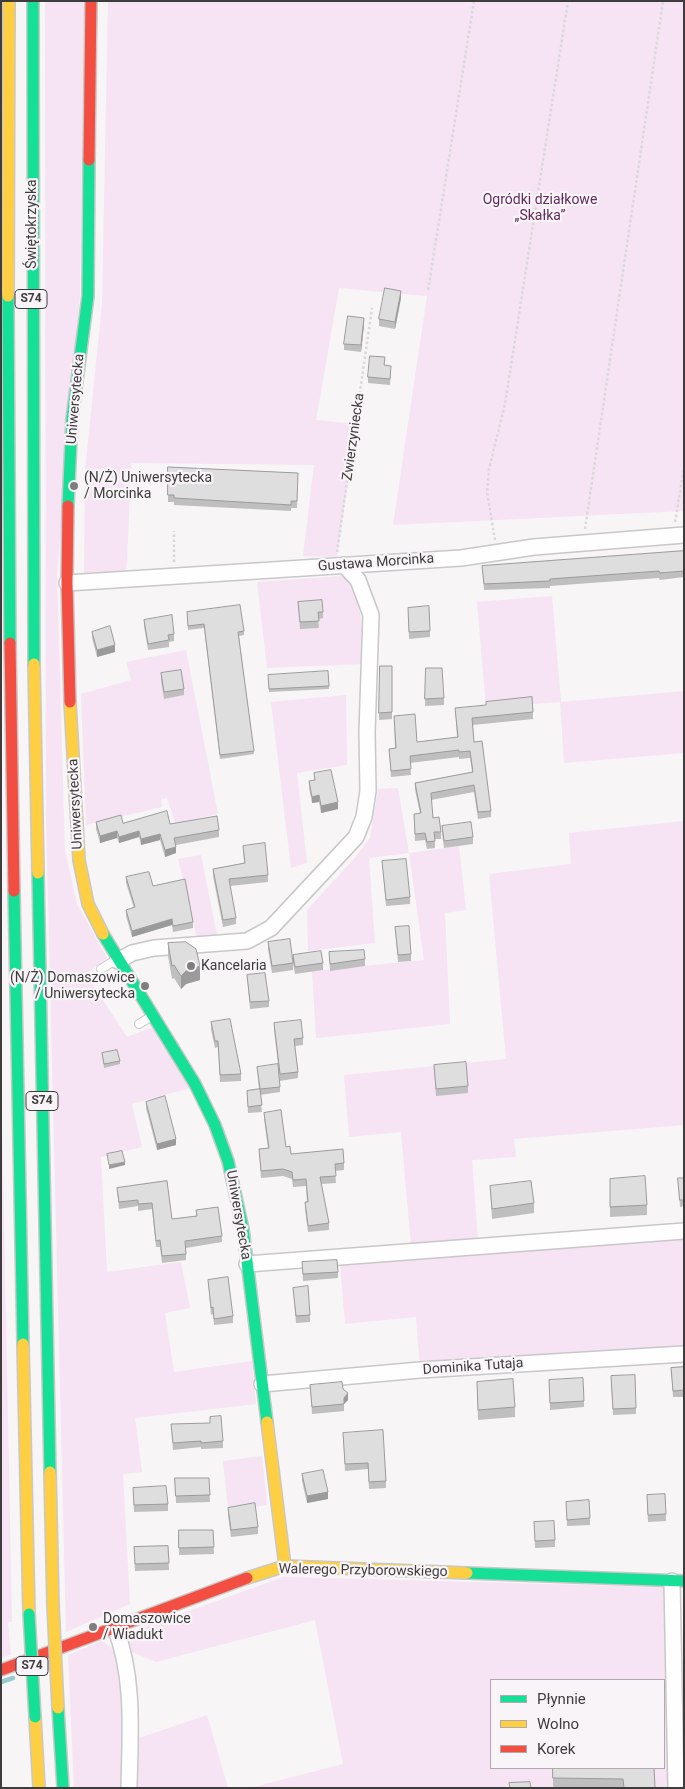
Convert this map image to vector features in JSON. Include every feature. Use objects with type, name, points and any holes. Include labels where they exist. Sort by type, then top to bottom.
[{"type":"main road","name":"Świętokrzyska","points":[[9,1],[7,334],[9,598],[29,1614],[39,1788]]},
{"type":"main road","name":"Świętokrzyska","points":[[33,1],[33,597],[53,1605],[63,1788]]},
{"type":"main road","name":"Uniwersytecka","points":[[91,1],[88,296],[72,419],[68,503],[69,685],[79,860],[88,904],[117,960],[192,1077],[215,1125],[236,1193],[247,1264],[284,1566]]},
{"type":"main road","name":"Walerego Przyborowskiego","points":[[1,1670],[251,1576],[284,1566],[678,1581]]},
{"type":"street","name":"Gustawa Morcinka","points":[[67,583],[461,558],[583,543],[678,535]]},
{"type":"street","points":[[117,960],[132,953],[154,948],[247,940],[271,928],[356,838],[364,817],[368,791],[366,732],[371,615],[358,580],[340,566]]},
{"type":"street","points":[[247,1264],[684,1231]]},
{"type":"street","name":"Dominika Tutaja","points":[[262,1384],[420,1370],[684,1354]]},
{"type":"street","points":[[676,1788],[678,1581]]},
{"type":"street","points":[[115,1627],[122,1646],[129,1683],[131,1706],[129,1788]]},
{"type":"lane","points":[[101,969],[117,960]]},
{"type":"lane","points":[[139,1024],[153,1015]]},
{"type":"path","points":[[428,290],[474,1]]},
{"type":"path","points":[[497,553],[487,492],[489,469],[505,404],[568,1]]},
{"type":"path","points":[[583,543],[663,1]]},
{"type":"path","name":"Zwierzyniecka","points":[[340,566],[372,308]]},
{"type":"path","points":[[678,535],[684,468]]},
{"type":"path","points":[[174,531],[174,561]]},
{"type":"green space","points":[[45,1],[84,1],[80,294],[57,575],[65,851],[77,904],[107,958],[86,974],[127,1037],[153,1027],[190,1088],[132,1104],[142,1147],[101,1157],[107,1272],[181,1262],[190,1308],[165,1313],[174,1372],[252,1361],[256,1404],[135,1418],[142,1472],[123,1474],[130,1604],[66,1632],[46,819]]},
{"type":"green space","name":"Ogródki działkowe „Skałka”","points":[[108,1],[684,1],[684,511],[393,525],[427,296],[339,288],[316,420],[356,424],[337,557],[303,556],[314,465],[131,463],[127,563],[125,572],[84,575],[85,471],[102,304]]},
{"type":"green space","points":[[344,576],[356,597],[361,618],[361,664],[267,668],[257,582]]},
{"type":"green space","points":[[552,596],[561,702],[684,691],[684,753],[564,763],[560,702],[486,708],[477,602]]},
{"type":"green space","points":[[186,650],[218,814],[175,823],[167,798],[161,799],[162,807],[86,825],[81,694],[131,680],[126,662]]},
{"type":"green space","points":[[346,695],[347,765],[297,773],[307,863],[291,868],[271,702]]},
{"type":"green space","points":[[398,788],[409,853],[369,858],[375,943],[308,951],[307,910],[353,860],[370,838],[378,789]]},
{"type":"green space","points":[[684,821],[684,1125],[514,1139],[516,1157],[472,1160],[478,1241],[411,1245],[401,1132],[349,1137],[344,1075],[506,1059],[489,874],[571,864],[569,833]]},
{"type":"green space","points":[[459,846],[466,910],[445,913],[450,1024],[316,1038],[312,971],[424,960],[409,853]]},
{"type":"green space","points":[[201,855],[217,935],[197,937],[178,859]]},
{"type":"green space","points":[[1,1073],[12,1622],[8,1622],[11,1654],[1,1658]]},
{"type":"green space","points":[[684,1238],[684,1354],[420,1370],[416,1317],[345,1324],[340,1263]]},
{"type":"green space","points":[[262,1456],[267,1505],[228,1510],[223,1461]]},
{"type":"green space","points":[[283,1577],[664,1587],[668,1788],[250,1788],[343,1764],[315,1620],[156,1662],[132,1652],[130,1643],[134,1631]]},
{"type":"green space","points":[[102,1641],[111,1648],[117,1660],[120,1676],[123,1715],[121,1788],[74,1788],[68,1655]]},
{"type":"green space","points":[[207,1715],[228,1788],[138,1788],[139,1738]]},
{"type":"building","points":[[385,288],[401,291],[395,322],[379,319]]},
{"type":"building","points":[[348,316],[364,318],[361,345],[344,344]]},
{"type":"building","points":[[370,356],[385,357],[384,365],[391,366],[390,379],[368,377]]},
{"type":"building","points":[[168,467],[298,473],[297,501],[291,501],[291,505],[174,498],[174,495],[168,495]]},
{"type":"building","points":[[684,551],[684,571],[660,573],[659,571],[550,579],[550,581],[484,584],[482,566]]},
{"type":"building","points":[[322,600],[323,612],[318,612],[319,621],[300,622],[298,602]]},
{"type":"building","points":[[240,605],[244,631],[238,632],[254,751],[220,755],[204,624],[188,626],[187,612]]},
{"type":"building","points":[[429,606],[430,631],[409,632],[408,608]]},
{"type":"building","points":[[172,615],[174,634],[168,635],[169,640],[148,644],[144,620]]},
{"type":"building","points":[[110,626],[115,645],[97,650],[92,632]]},
{"type":"building","points":[[380,666],[392,666],[392,712],[379,713]]},
{"type":"building","points":[[426,668],[442,668],[444,698],[425,699]]},
{"type":"building","points":[[181,670],[184,689],[164,692],[161,673]]},
{"type":"building","points":[[328,671],[329,686],[269,689],[268,675]]},
{"type":"building","points":[[532,697],[533,712],[472,718],[474,742],[482,741],[491,811],[478,812],[474,785],[431,793],[433,818],[439,817],[441,832],[434,832],[435,841],[427,842],[425,833],[415,834],[414,814],[421,813],[415,783],[473,772],[470,751],[459,752],[459,750],[410,756],[411,769],[391,771],[389,749],[396,748],[394,716],[415,714],[417,742],[458,737],[455,708],[486,705],[486,702]]},
{"type":"building","points":[[331,770],[338,802],[321,806],[319,795],[312,797],[309,781],[315,780],[314,773]]},
{"type":"building","points":[[167,811],[170,824],[217,816],[219,830],[174,838],[176,847],[165,850],[160,834],[141,839],[139,831],[119,837],[117,831],[100,836],[96,822],[121,815],[123,823]]},
{"type":"building","points":[[471,822],[473,837],[444,841],[442,826]]},
{"type":"building","points":[[265,843],[268,875],[229,879],[236,918],[223,920],[213,869],[245,863],[243,846]]},
{"type":"building","points":[[406,859],[410,897],[386,900],[382,861]]},
{"type":"building","points":[[149,872],[153,886],[185,879],[193,922],[173,926],[172,919],[132,931],[126,910],[135,907],[126,877]]},
{"type":"building","points":[[409,926],[411,954],[398,955],[395,927]]},
{"type":"building","points":[[290,939],[293,963],[272,966],[268,942]]},
{"type":"building","points":[[186,942],[196,949],[200,966],[186,971],[181,976],[174,965],[172,966],[168,943]]},
{"type":"building","points":[[364,950],[365,959],[330,964],[329,952]]},
{"type":"building","points":[[321,951],[323,963],[295,967],[293,955]]},
{"type":"building","points":[[265,973],[269,1001],[250,1002],[247,975]]},
{"type":"building","points":[[230,1019],[241,1074],[220,1075],[218,1041],[215,1041],[211,1022]]},
{"type":"building","points":[[301,1020],[303,1038],[294,1039],[298,1072],[280,1074],[274,1023]]},
{"type":"building","points":[[117,1050],[120,1061],[104,1064],[102,1053]]},
{"type":"building","points":[[466,1062],[468,1086],[436,1089],[434,1065]]},
{"type":"building","points":[[278,1064],[280,1087],[260,1089],[257,1067]]},
{"type":"building","points":[[260,1089],[262,1105],[248,1107],[247,1091]]},
{"type":"building","points":[[165,1096],[176,1139],[157,1144],[146,1102]]},
{"type":"building","points":[[281,1110],[286,1147],[290,1146],[291,1154],[343,1149],[344,1163],[335,1164],[336,1176],[320,1177],[329,1223],[308,1226],[305,1202],[308,1202],[306,1179],[293,1180],[292,1172],[283,1169],[261,1171],[259,1149],[269,1148],[264,1113]]},
{"type":"building","points":[[122,1151],[125,1162],[109,1165],[107,1154]]},
{"type":"building","points":[[645,1176],[647,1205],[610,1207],[610,1179]]},
{"type":"building","points":[[678,1178],[684,1178],[684,1200],[680,1200]]},
{"type":"building","points":[[167,1181],[172,1219],[197,1216],[196,1210],[218,1207],[222,1236],[185,1241],[186,1254],[162,1256],[160,1240],[156,1241],[152,1203],[138,1204],[138,1200],[119,1202],[117,1188]]},
{"type":"building","points":[[531,1181],[534,1203],[492,1209],[490,1186]]},
{"type":"building","points":[[337,1260],[338,1272],[303,1274],[302,1262]]},
{"type":"building","points":[[228,1277],[233,1316],[214,1319],[208,1280]]},
{"type":"building","points":[[308,1286],[310,1315],[296,1316],[293,1288]]},
{"type":"building","points":[[684,1367],[684,1390],[673,1391],[671,1368]]},
{"type":"building","points":[[635,1375],[636,1408],[613,1409],[611,1376]]},
{"type":"building","points":[[583,1378],[584,1401],[550,1403],[549,1380]]},
{"type":"building","points":[[513,1379],[515,1407],[478,1410],[477,1382]]},
{"type":"building","points":[[342,1382],[343,1389],[348,1393],[344,1398],[344,1404],[312,1407],[310,1385]]},
{"type":"building","points":[[221,1416],[223,1441],[173,1443],[171,1424],[210,1423],[210,1417]]},
{"type":"building","points":[[383,1430],[386,1481],[369,1482],[368,1463],[345,1464],[343,1433]]},
{"type":"building","points":[[323,1470],[328,1492],[307,1496],[302,1474]]},
{"type":"building","points":[[175,1478],[209,1478],[210,1495],[176,1496]]},
{"type":"building","points":[[166,1486],[168,1504],[134,1505],[133,1488]]},
{"type":"building","points":[[665,1494],[666,1514],[648,1515],[647,1495]]},
{"type":"building","points":[[589,1500],[590,1518],[567,1520],[566,1502]]},
{"type":"building","points":[[255,1503],[258,1527],[231,1530],[228,1508]]},
{"type":"building","points":[[554,1521],[555,1540],[535,1541],[534,1522]]},
{"type":"building","points":[[179,1530],[213,1530],[214,1547],[179,1548]]},
{"type":"building","points":[[168,1546],[169,1563],[135,1564],[134,1547]]},
{"type":"building","points":[[553,1769],[654,1769],[655,1788],[624,1788],[623,1779],[553,1778]]},
{"type":"building","points":[[530,1782],[531,1788],[510,1788],[509,1783]]},
{"type":"waterway","points":[[1,1682],[13,1678]]},
{"type":"traffic: fast","points":[[33,1],[34,664]]},
{"type":"traffic: fast","points":[[68,506],[72,419],[88,296],[89,160]]},
{"type":"traffic: fast","points":[[8,296],[10,643]]},
{"type":"traffic: fast","points":[[38,873],[50,1472]]},
{"type":"traffic: fast","points":[[14,891],[23,1344]]},
{"type":"traffic: fast","points":[[103,934],[195,1084],[215,1125],[228,1161],[243,1229],[267,1422]]},
{"type":"traffic: fast","points":[[467,1573],[684,1581]]},
{"type":"traffic: fast","points":[[29,1614],[35,1717]]},
{"type":"traffic: fast","points":[[58,1708],[63,1788]]},
{"type":"traffic: slow","points":[[8,296],[9,1]]},
{"type":"traffic: slow","points":[[34,664],[38,873]]},
{"type":"traffic: slow","points":[[70,702],[79,860],[88,904],[103,934]]},
{"type":"traffic: slow","points":[[23,1344],[29,1614]]},
{"type":"traffic: slow","points":[[267,1422],[285,1566]]},
{"type":"traffic: slow","points":[[50,1472],[53,1605]]},
{"type":"traffic: slow","points":[[247,1578],[285,1566],[467,1573]]},
{"type":"traffic: slow","points":[[53,1605],[58,1708]]},
{"type":"traffic: slow","points":[[35,1717],[39,1788]]},
{"type":"traffic: jam","points":[[89,160],[91,1]]},
{"type":"traffic: jam","points":[[68,506],[67,583],[70,702]]},
{"type":"traffic: jam","points":[[10,643],[14,891]]},
{"type":"traffic: jam","points":[[1,1670],[247,1578]]},
{"type":"place","name":"(N/Ż) Uniwersytecka / Morcinka","points":[[74,486]]},
{"type":"place","name":"Kancelaria","points":[[191,966]]},
{"type":"place","name":"(N/Ż) Domaszowice / Uniwersytecka","points":[[145,986]]},
{"type":"place","name":"Domaszowice / Wiadukt","points":[[93,1627]]}]
